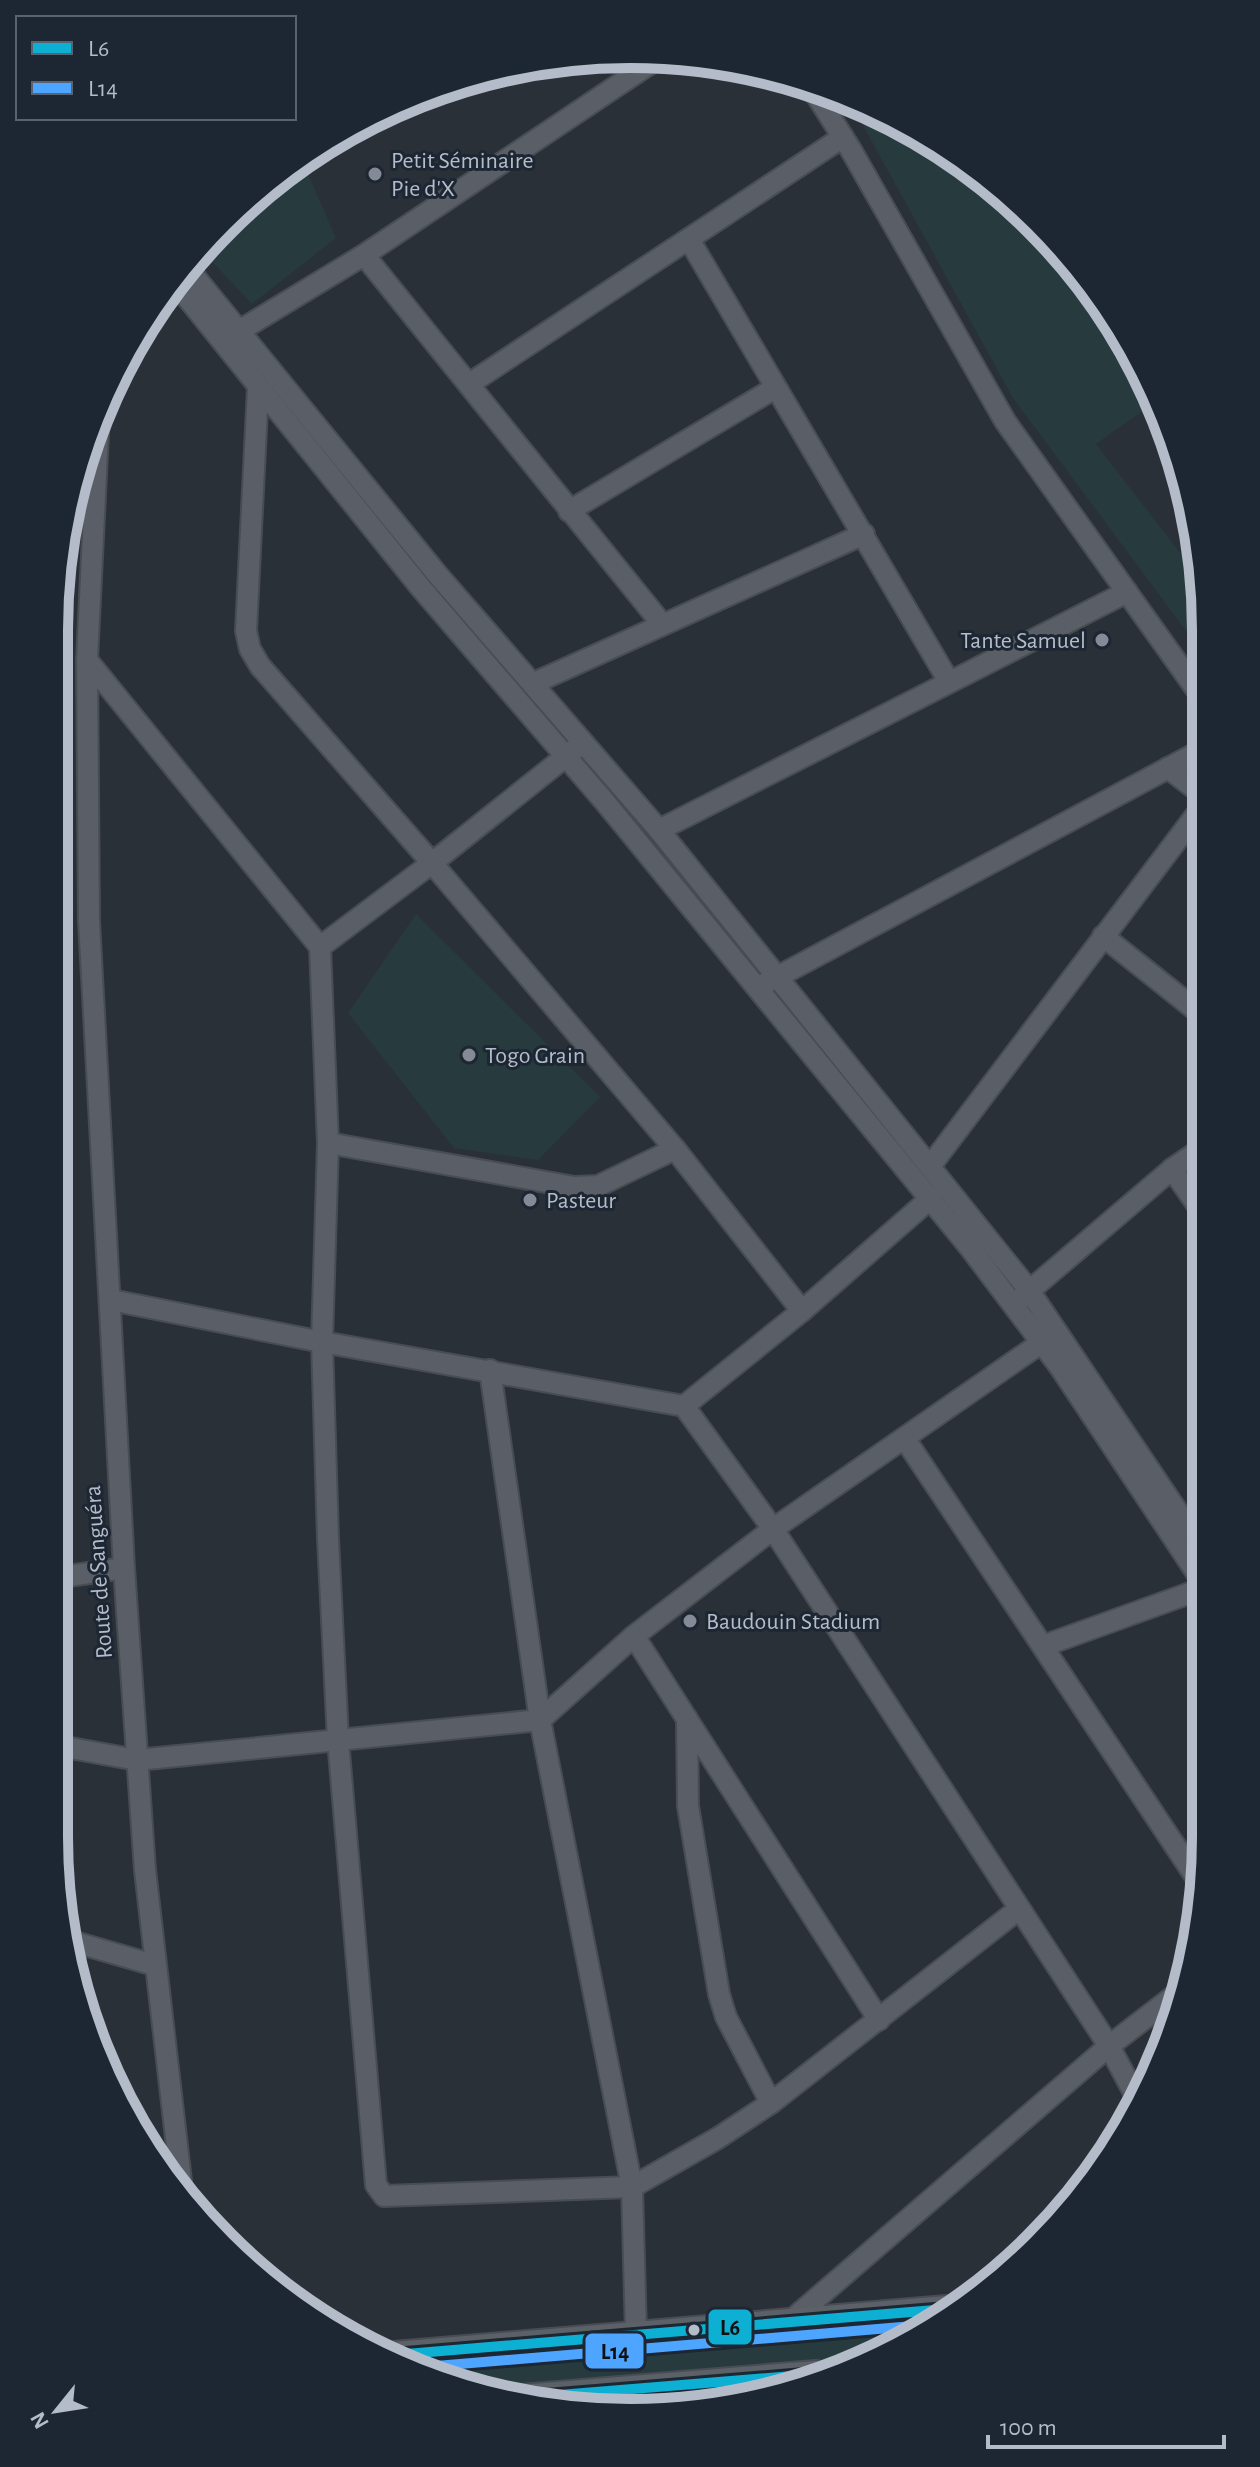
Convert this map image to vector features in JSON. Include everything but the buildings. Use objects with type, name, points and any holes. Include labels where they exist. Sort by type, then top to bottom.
[{"type":"main road","points":[[410,2354],[932,2310]]},
{"type":"main road","points":[[568,2395],[762,2383]]},
{"type":"street","points":[[239,331],[364,255],[643,68]]},
{"type":"street","points":[[821,102],[1005,421],[1192,683]]},
{"type":"street","points":[[469,384],[690,241],[843,137]]},
{"type":"street","points":[[690,241],[948,680]]},
{"type":"street","points":[[364,255],[662,624]]},
{"type":"street","points":[[194,276],[437,574],[659,830],[766,982],[1015,1306],[1192,1568]]},
{"type":"street","points":[[182,291],[421,588],[566,758],[931,1165],[1028,1289],[1192,1533]]},
{"type":"street","points":[[258,388],[246,631],[250,649],[260,666],[675,1149],[802,1311]]},
{"type":"street","points":[[569,511],[775,388]]},
{"type":"street","name":"Route de Sanguéra","points":[[97,452],[87,660],[89,921],[137,1760],[154,1965],[180,2173]]},
{"type":"street","points":[[534,683],[864,534]]},
{"type":"street","points":[[659,830],[948,680],[1127,592]]},
{"type":"street","points":[[87,660],[320,947],[328,1143],[322,1342],[338,1740],[379,2193],[384,2196],[632,2187],[718,2138],[771,2103],[1019,1909]]},
{"type":"street","points":[[320,947],[584,742]]},
{"type":"street","points":[[766,982],[1192,755]]},
{"type":"street","points":[[1168,768],[1192,786]]},
{"type":"street","points":[[931,1165],[1192,820]]},
{"type":"street","points":[[1103,936],[1192,1007]]},
{"type":"street","points":[[328,1143],[574,1187],[606,1183],[675,1149]]},
{"type":"street","points":[[1015,1306],[1028,1289],[1192,1155]]},
{"type":"street","points":[[1172,1169],[1192,1197]]},
{"type":"street","points":[[684,1406],[802,1311],[931,1198]]},
{"type":"street","points":[[111,1300],[322,1342],[684,1406],[773,1529],[1109,2046],[1132,2089]]},
{"type":"street","points":[[68,1748],[137,1760],[540,1720],[634,1636],[773,1529],[1041,1343]]},
{"type":"street","points":[[490,1370],[540,1720],[632,2187],[636,2334]]},
{"type":"street","points":[[905,1439],[1191,1870]]},
{"type":"street","points":[[68,1576],[124,1568]]},
{"type":"street","points":[[1043,1646],[1192,1590]]},
{"type":"street","points":[[634,1636],[879,2020]]},
{"type":"street","points":[[687,1719],[688,1806],[719,1994],[726,2017],[771,2103]]},
{"type":"street","points":[[78,1943],[154,1965]]},
{"type":"street","points":[[787,2324],[1109,2046],[1167,2001]]},
{"type":"green space","points":[[858,117],[911,143],[1001,207],[1053,259],[1117,349],[1148,412],[1144,410],[1096,444],[1188,563],[1192,639],[1013,398]]},
{"type":"green space","points":[[307,171],[336,238],[252,304],[208,258],[259,207]]},
{"type":"green space","name":"Togo Grain","points":[[416,914],[600,1097],[538,1160],[454,1148],[348,1013]]},
{"type":"green space","points":[[908,2325],[827,2363],[522,2388],[433,2363]]},
{"type":"transit line","name":"L6","points":[[410,2354],[932,2310]]},
{"type":"transit line","name":"L14","points":[[440,2366],[906,2327]]},
{"type":"transit line","name":"L6","points":[[563,2395],[787,2376]]},
{"type":"place","name":"Petit Séminaire Pie d'X","points":[[375,174]]},
{"type":"place","name":"Tante Samuel","points":[[1102,640]]},
{"type":"place","name":"Togo Grain","points":[[469,1055]]},
{"type":"place","name":"Pasteur","points":[[530,1200]]},
{"type":"place","name":"Baudouin Stadium","points":[[690,1621]]}]
